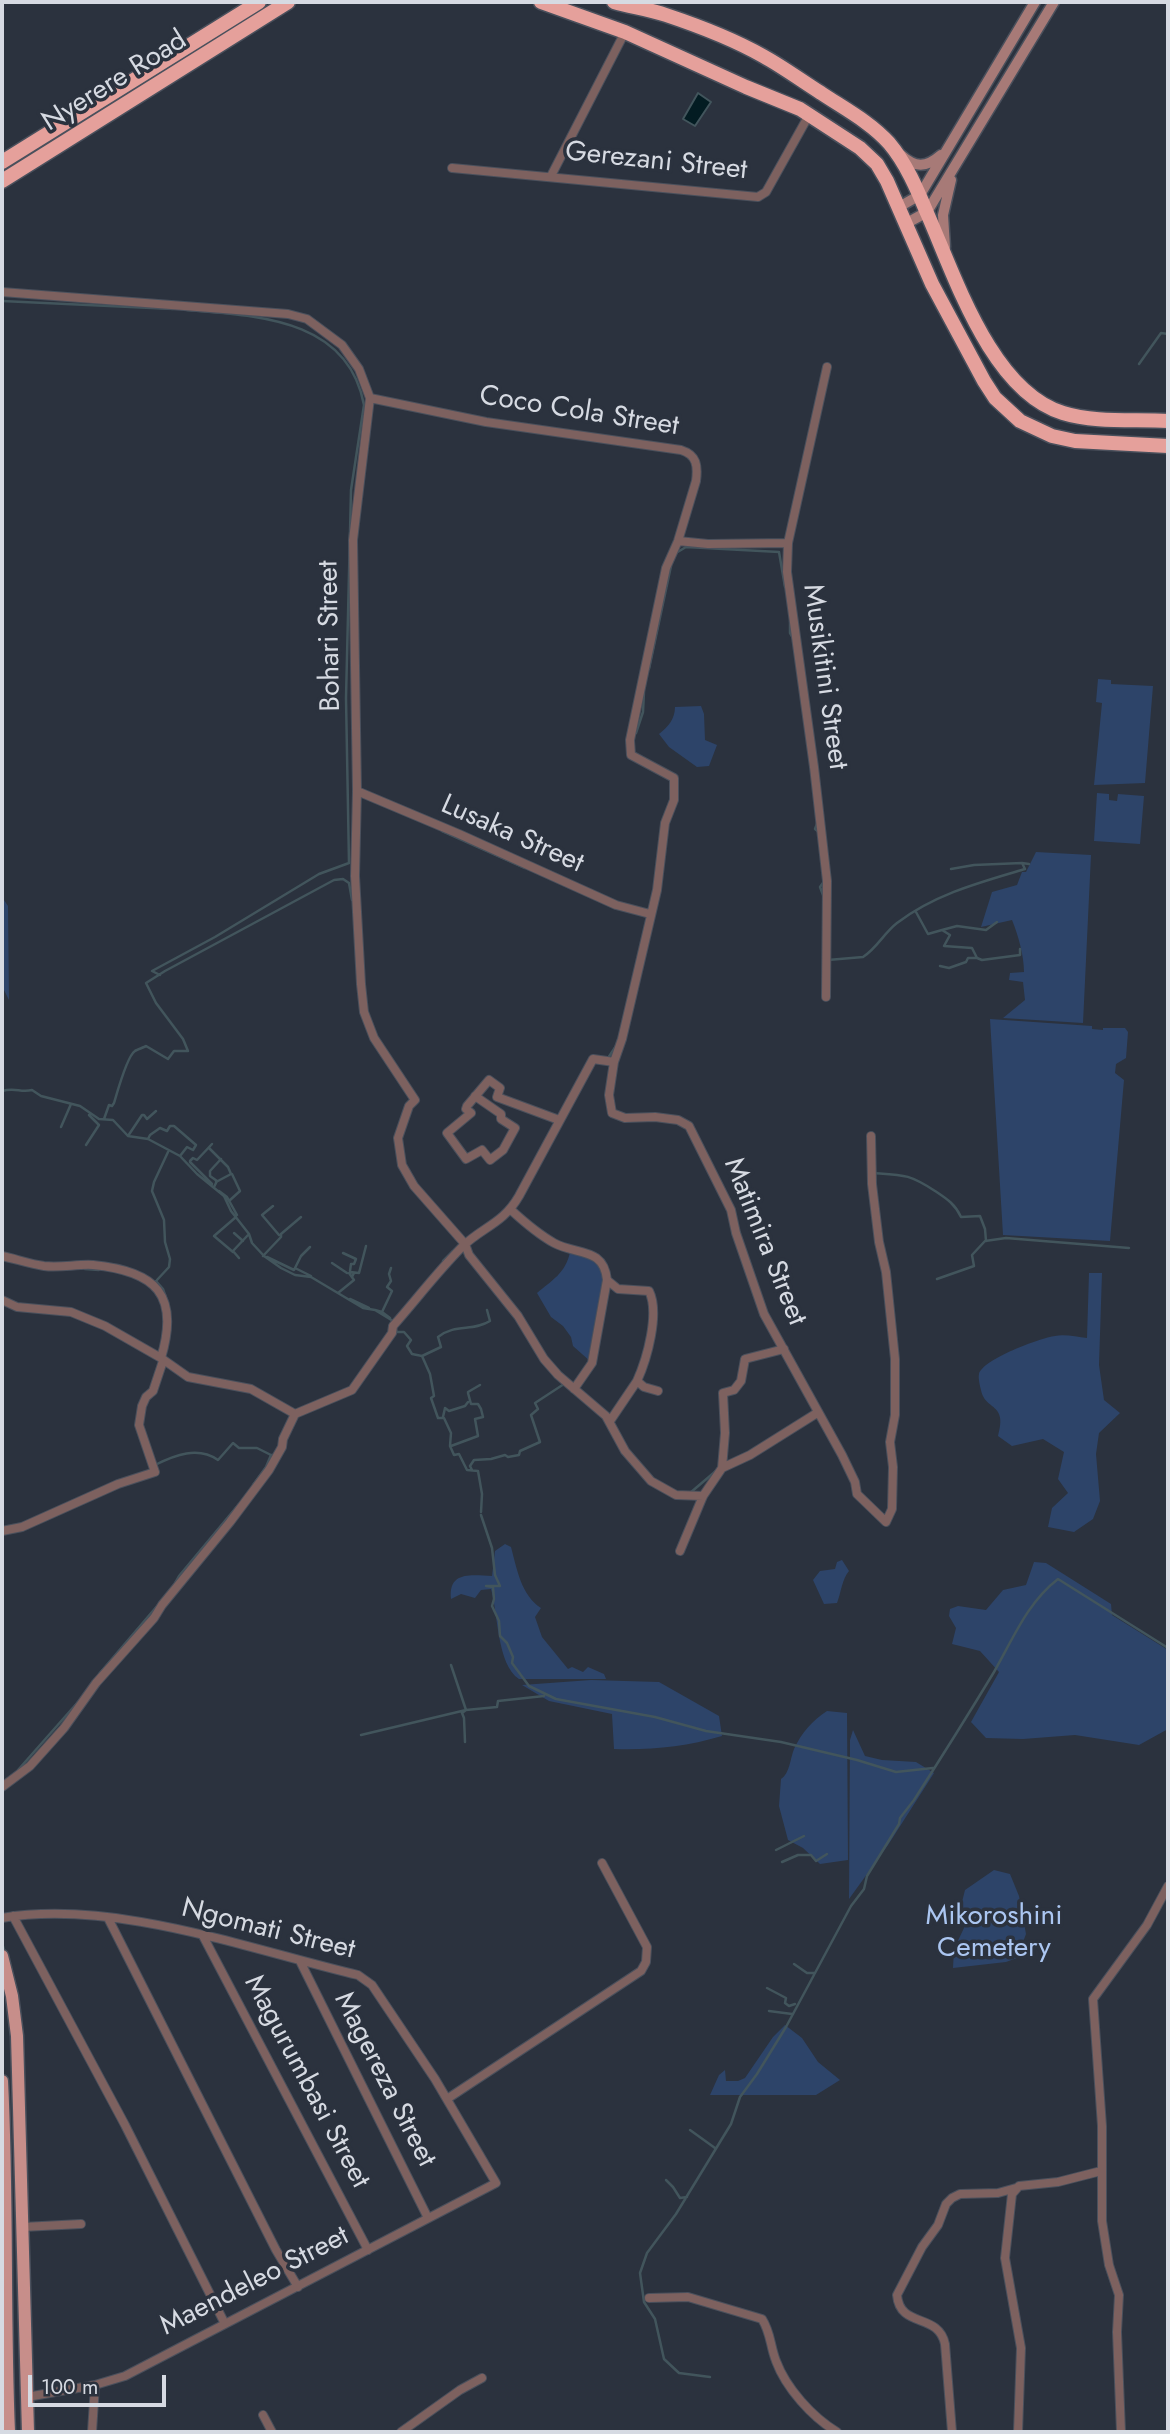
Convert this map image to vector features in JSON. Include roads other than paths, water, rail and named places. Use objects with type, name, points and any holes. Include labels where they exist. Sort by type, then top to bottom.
[{"type":"highway","name":"Nyerere Road","points":[[2,162],[259,2]]},
{"type":"highway","name":"Nyerere Road","points":[[2,181],[288,2]]},
{"type":"highway","points":[[541,2],[625,32],[809,114],[860,148],[877,164],[907,223],[932,284],[995,398],[1020,421],[1052,436],[1075,441],[1168,446]]},
{"type":"highway","points":[[614,2],[664,14],[729,39],[764,56],[863,120],[886,140],[901,158],[920,195],[982,333],[1009,376],[1026,394],[1042,405],[1077,416],[1168,421]]},
{"type":"main road","points":[[899,206],[920,195],[1035,2]]},
{"type":"main road","points":[[907,223],[927,212],[1054,2]]},
{"type":"main road","points":[[886,140],[915,165],[924,166],[933,162],[946,151]]},
{"type":"main road","points":[[947,256],[943,215],[956,164]]},
{"type":"main road","points":[[2,1956],[12,1996],[17,2036],[28,2432]]},
{"type":"main road","points":[[2,2081],[9,2432]]},
{"type":"main road","points":[[5,2251],[24,2250]]},
{"type":"street","points":[[551,176],[625,32]]},
{"type":"street","name":"Gerezani Street","points":[[452,167],[758,197],[766,192],[809,114]]},
{"type":"street","name":"Bohari Street","points":[[2,292],[288,314],[307,319],[342,345],[359,369],[370,398],[353,540],[357,791],[355,876],[364,1012],[374,1038],[415,1100],[409,1106],[398,1138],[402,1165],[414,1186],[465,1244]]},
{"type":"street","name":"Musikitini Street","points":[[827,366],[788,543],[787,572],[827,881],[827,997]]},
{"type":"street","name":"Coco Cola Street","points":[[370,398],[486,422],[686,452],[694,458],[698,469],[678,541]]},
{"type":"street","points":[[2,1787],[30,1766],[64,1728],[96,1683],[154,1618],[230,1522],[269,1469],[282,1447],[295,1414],[352,1390],[392,1333],[393,1326],[465,1244],[493,1226],[509,1210],[593,1059],[614,1062],[622,1039],[657,890],[665,823],[674,800],[674,778],[641,762],[629,749],[666,568],[678,541],[708,544],[788,543]]},
{"type":"street","name":"Lusaka Street","points":[[357,791],[592,895],[650,914]]},
{"type":"street","name":"Matimira Street","points":[[614,1062],[609,1096],[611,1113],[625,1118],[678,1120],[691,1129],[731,1210],[759,1301],[855,1482],[858,1494],[886,1522],[891,1509],[893,1467],[890,1442],[895,1415],[895,1359],[888,1284],[878,1241],[872,1184],[871,1136]]},
{"type":"street","points":[[475,1096],[501,1114],[501,1119],[515,1128],[503,1150],[490,1160],[482,1150],[466,1159],[447,1133],[471,1113],[466,1108],[475,1096],[489,1080],[500,1088],[496,1097],[559,1120]]},
{"type":"street","points":[[509,1210],[554,1243],[596,1257],[603,1263],[607,1280],[592,1363],[574,1390]]},
{"type":"street","points":[[465,1244],[470,1255],[518,1316],[544,1359],[610,1421],[625,1451],[651,1481],[676,1495],[703,1496]]},
{"type":"street","points":[[2,1256],[44,1266],[93,1265],[145,1277],[161,1292],[166,1304],[162,1359],[153,1391],[142,1406],[139,1425],[155,1472],[118,1484],[22,1527],[2,1531]]},
{"type":"street","points":[[607,1280],[618,1289],[649,1291],[652,1299],[650,1345],[637,1381],[610,1421]]},
{"type":"street","points":[[2,1300],[17,1307],[71,1312],[105,1326],[188,1377],[251,1389],[295,1414]]},
{"type":"street","points":[[680,1551],[703,1496],[722,1468],[725,1433],[723,1393],[734,1390],[741,1381],[745,1359],[784,1349]]},
{"type":"street","points":[[637,1381],[644,1387],[658,1391]]},
{"type":"street","points":[[722,1468],[750,1455],[817,1413]]},
{"type":"street","points":[[447,2099],[642,1971],[647,1947],[602,1863]]},
{"type":"street","points":[[1121,2432],[1117,2332],[1119,2295],[1105,2245],[1100,2098],[1093,1999],[1147,1925],[1168,1886]]},
{"type":"street","name":"Ngomati Street","points":[[2,1918],[60,1913],[108,1918],[203,1936],[358,1975],[372,1985],[447,2099],[496,2183]]},
{"type":"street","points":[[13,1916],[125,2125],[225,2324]]},
{"type":"street","points":[[108,1918],[298,2287]]},
{"type":"street","name":"Magurumbasi Street","points":[[203,1936],[368,2249]]},
{"type":"street","name":"Magereza Street","points":[[300,1961],[428,2218]]},
{"type":"street","points":[[952,2432],[942,2333],[901,2309],[897,2295],[922,2247],[938,2225],[946,2204],[960,2194],[998,2193],[1101,2171]]},
{"type":"street","name":"Maendeleo Street","points":[[27,2397],[95,2385],[125,2376],[496,2183]]},
{"type":"street","points":[[1016,2188],[1011,2204],[1005,2258],[1021,2348],[1018,2432]]},
{"type":"street","points":[[23,2227],[81,2224]]},
{"type":"street","points":[[649,2298],[688,2297],[762,2319],[768,2329],[775,2360],[794,2391],[821,2421],[837,2432]]},
{"type":"street","points":[[401,2432],[460,2390],[482,2378]]},
{"type":"street","points":[[92,2432],[95,2385]]},
{"type":"street","points":[[262,2414],[272,2432]]},
{"type":"waterway","points":[[2,301],[173,309]]},
{"type":"waterway","points":[[160,975],[152,971],[215,937],[319,874],[349,863],[346,698],[351,490],[364,405],[355,376],[339,354],[319,338],[296,327],[270,320],[187,310]]},
{"type":"waterway","points":[[1139,364],[1161,333],[1168,334]]},
{"type":"waterway","points":[[676,553],[686,547],[779,552],[785,587]]},
{"type":"waterway","points":[[649,669],[671,566]]},
{"type":"waterway","points":[[790,621],[793,638]]},
{"type":"waterway","points":[[636,733],[643,712],[644,692]]},
{"type":"waterway","points":[[818,821],[815,829],[820,833]]},
{"type":"waterway","points":[[442,831],[525,868]]},
{"type":"waterway","points":[[951,869],[1022,863]]},
{"type":"waterway","points":[[828,960],[863,957],[897,923],[927,904],[959,890],[1025,869],[1022,863],[1029,864]]},
{"type":"waterway","points":[[104,1119],[109,1105],[114,1103],[126,1067],[135,1051],[146,1046],[168,1059],[174,1051],[188,1051],[146,983],[334,880],[343,879],[349,883],[352,900]]},
{"type":"waterway","points":[[823,895],[820,887],[825,880]]},
{"type":"waterway","points":[[916,912],[928,934],[942,930],[950,935],[944,946],[972,948],[977,958],[982,960],[1020,955],[1020,949]]},
{"type":"waterway","points":[[942,930],[957,926],[986,930],[997,922]]},
{"type":"waterway","points":[[940,966],[949,968],[966,962],[968,958],[977,958]]},
{"type":"waterway","points":[[608,1058],[616,1046]]},
{"type":"waterway","points":[[2,1091],[32,1090],[41,1096],[80,1106],[99,1119],[113,1120],[128,1136],[148,1139],[180,1156],[224,1196],[252,1243],[264,1256],[281,1268],[295,1275],[311,1277],[363,1308],[375,1310],[393,1321]]},
{"type":"waterway","points":[[61,1127],[71,1104]]},
{"type":"waterway","points":[[128,1136],[142,1115],[147,1119],[156,1111]]},
{"type":"waterway","points":[[86,1145],[99,1125],[89,1115]]},
{"type":"waterway","points":[[148,1139],[160,1128],[167,1131],[170,1126],[174,1126],[196,1145],[193,1150],[187,1147],[180,1156]]},
{"type":"waterway","points":[[190,1161],[193,1158],[197,1160],[212,1144]]},
{"type":"waterway","points":[[209,1148],[228,1167],[231,1174],[216,1182]]},
{"type":"waterway","points":[[157,1280],[169,1267],[170,1259],[165,1242],[164,1220],[152,1191],[168,1152]]},
{"type":"waterway","points":[[214,1187],[217,1181],[210,1176],[210,1171],[221,1159]]},
{"type":"waterway","points":[[190,1162],[212,1184]]},
{"type":"waterway","points":[[873,1173],[912,1178],[947,1199],[961,1217],[980,1216],[986,1241]]},
{"type":"waterway","points":[[229,1201],[240,1191],[232,1174]]},
{"type":"waterway","points":[[219,1191],[227,1197],[237,1215]]},
{"type":"waterway","points":[[273,1206],[262,1215],[279,1235]]},
{"type":"waterway","points":[[233,1252],[214,1236],[236,1217]]},
{"type":"waterway","points":[[263,1256],[281,1234],[301,1217]]},
{"type":"waterway","points":[[234,1233],[243,1241]]},
{"type":"waterway","points":[[239,1258],[233,1251],[248,1235]]},
{"type":"waterway","points":[[937,1279],[974,1266],[972,1255],[985,1241],[1006,1238],[1129,1248]]},
{"type":"waterway","points":[[338,1293],[354,1280],[349,1273],[352,1277],[354,1273],[350,1272],[359,1273],[366,1246]]},
{"type":"waterway","points":[[294,1270],[301,1256],[310,1247]]},
{"type":"waterway","points":[[443,1261],[453,1251]]},
{"type":"waterway","points":[[343,1253],[356,1259],[354,1264],[351,1264],[350,1271]]},
{"type":"waterway","points":[[267,1257],[294,1270]]},
{"type":"waterway","points":[[332,1263],[347,1273]]},
{"type":"waterway","points":[[295,1268],[311,1276]]},
{"type":"waterway","points":[[382,1312],[392,1291],[387,1287],[391,1281],[391,1268]]},
{"type":"waterway","points":[[85,1269],[99,1270]]},
{"type":"waterway","points":[[156,1281],[163,1289],[167,1301]]},
{"type":"waterway","points":[[350,1299],[369,1308]]},
{"type":"waterway","points":[[375,1310],[390,1318]]},
{"type":"waterway","points":[[422,1356],[441,1347],[438,1337],[445,1333],[490,1321],[487,1310]]},
{"type":"waterway","points":[[395,1329],[397,1332],[404,1332],[411,1340],[407,1346],[412,1354],[422,1356],[430,1374],[434,1396],[431,1398],[438,1418],[444,1418],[451,1433],[450,1446],[454,1455],[459,1454],[467,1470],[478,1471],[482,1494],[481,1512]]},
{"type":"waterway","points":[[472,1470],[470,1466],[474,1460],[519,1455],[520,1451],[540,1442],[531,1415],[538,1409],[535,1403],[564,1384]]},
{"type":"waterway","points":[[468,1392],[480,1385]]},
{"type":"waterway","points":[[451,1446],[478,1436],[475,1419],[483,1417],[478,1404],[471,1404],[468,1393]]},
{"type":"waterway","points":[[443,1417],[445,1408],[449,1411],[465,1406],[468,1402]]},
{"type":"waterway","points":[[155,1465],[178,1455],[195,1453],[203,1453],[218,1460],[233,1443],[239,1448],[257,1448],[271,1455]]},
{"type":"waterway","points":[[253,1485],[271,1455],[275,1455]]},
{"type":"waterway","points":[[690,1493],[717,1470]]},
{"type":"waterway","points":[[175,1583],[239,1504]]},
{"type":"waterway","points":[[481,1515],[500,1586],[486,1586],[493,1587],[492,1606],[499,1621],[500,1636],[507,1643],[513,1657],[512,1663],[529,1686],[556,1699],[655,1717],[706,1731],[781,1742],[896,1772],[933,1768]]},
{"type":"waterway","points":[[710,2377],[679,2373],[664,2359],[655,2319],[644,2302],[640,2273],[647,2253],[676,2214],[731,2124],[740,2097],[786,2027],[851,1906],[864,1889],[867,1876],[900,1818],[994,1672],[1021,1622],[1038,1599],[1058,1579],[1168,1648]]},
{"type":"waterway","points":[[99,1674],[158,1605]]},
{"type":"waterway","points":[[361,1735],[466,1710],[451,1665]]},
{"type":"waterway","points":[[465,1742],[462,1713],[466,1710],[497,1707],[498,1701],[544,1696]]},
{"type":"waterway","points":[[18,1770],[78,1702]]},
{"type":"waterway","points":[[776,1850],[804,1836]]},
{"type":"waterway","points":[[782,1862],[798,1855],[811,1855],[816,1861],[827,1854]]},
{"type":"waterway","points":[[2,1943],[5,1953]]},
{"type":"waterway","points":[[794,1964],[807,1973],[815,1973]]},
{"type":"waterway","points":[[767,1988],[786,1998],[785,2003],[789,2006],[795,2004]]},
{"type":"waterway","points":[[769,2011],[792,2014]]},
{"type":"waterway","points":[[690,2130],[715,2148]]},
{"type":"waterway","points":[[666,2180],[680,2198],[687,2197]]},
{"type":"park label","name":"Mikoroshini Cemetery","points":[[994,1933]]}]
